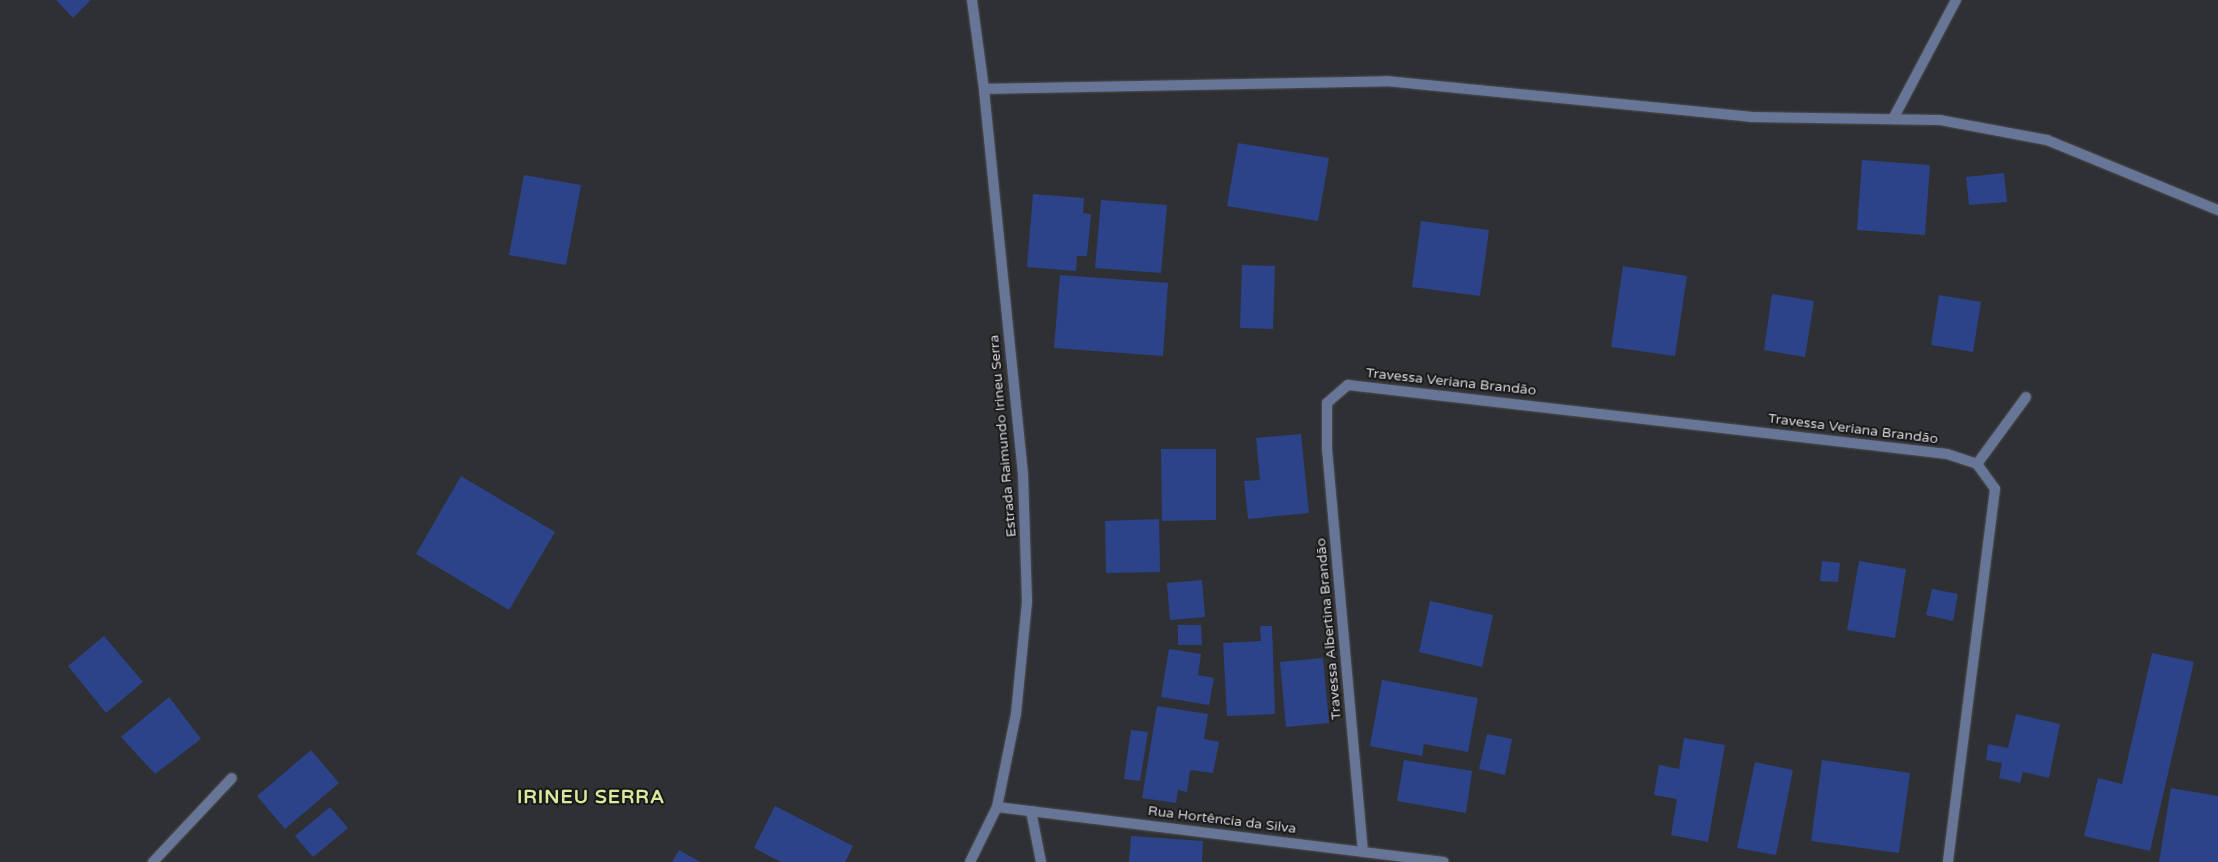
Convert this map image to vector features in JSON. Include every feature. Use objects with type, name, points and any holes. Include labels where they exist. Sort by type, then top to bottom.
[{"type":"street","name":"Estrada Raimundo Irineu Serra","points":[[970,862],[997,807],[1016,714],[1027,601],[1023,474],[984,89],[972,0]]},
{"type":"street","points":[[1893,119],[1956,0]]},
{"type":"street","points":[[984,89],[1386,80],[1750,118],[1940,120],[2047,140],[2218,210]]},
{"type":"street","name":"Travessa Veriana Brandão","points":[[1327,403],[1348,385],[1398,389],[1947,454],[1977,464]]},
{"type":"street","points":[[1948,862],[1995,489],[1977,464],[2026,397]]},
{"type":"street","name":"Travessa Albertina Brandão","points":[[1327,403],[1327,448],[1363,852]]},
{"type":"street","points":[[153,862],[232,778]]},
{"type":"street","name":"Rua Hortência da Silva","points":[[997,807],[1444,862]]},
{"type":"street","points":[[1032,811],[1041,862]]},
{"type":"building","points":[[56,0],[91,0],[73,18]]},
{"type":"building","points":[[1238,143],[1329,158],[1318,221],[1227,206]]},
{"type":"building","points":[[1862,160],[1930,165],[1925,235],[1857,230]]},
{"type":"building","points":[[2004,173],[2007,202],[1969,205],[1966,177]]},
{"type":"building","points":[[524,175],[581,185],[566,265],[509,255]]},
{"type":"building","points":[[1033,194],[1084,198],[1083,213],[1091,214],[1087,256],[1077,256],[1076,271],[1027,267]]},
{"type":"building","points":[[1101,200],[1167,205],[1161,273],[1095,268]]},
{"type":"building","points":[[1421,221],[1489,230],[1480,296],[1412,287]]},
{"type":"building","points":[[1242,265],[1275,266],[1273,329],[1240,328]]},
{"type":"building","points":[[1623,266],[1687,276],[1675,356],[1611,347]]},
{"type":"building","points":[[1060,275],[1168,283],[1163,356],[1054,348]]},
{"type":"building","points":[[1772,294],[1814,301],[1805,357],[1764,350]]},
{"type":"building","points":[[1939,295],[1981,302],[1973,352],[1931,345]]},
{"type":"building","points":[[1301,434],[1309,513],[1248,519],[1244,481],[1260,480],[1256,438]]},
{"type":"building","points":[[1161,449],[1216,449],[1216,520],[1162,521]]},
{"type":"building","points":[[461,476],[555,532],[509,610],[416,554]]},
{"type":"building","points":[[1159,519],[1160,572],[1106,573],[1105,521]]},
{"type":"building","points":[[1822,561],[1840,563],[1838,582],[1820,581]]},
{"type":"building","points":[[1859,561],[1906,569],[1895,638],[1847,630]]},
{"type":"building","points":[[1202,580],[1205,617],[1170,620],[1167,583]]},
{"type":"building","points":[[1932,589],[1958,594],[1953,621],[1926,615]]},
{"type":"building","points":[[1430,601],[1493,615],[1482,667],[1419,652]]},
{"type":"building","points":[[1178,625],[1201,625],[1202,645],[1178,645]]},
{"type":"building","points":[[1260,626],[1272,626],[1275,714],[1227,716],[1223,643],[1261,641]]},
{"type":"building","points":[[104,636],[143,682],[106,713],[68,666]]},
{"type":"building","points":[[1169,649],[1201,654],[1198,675],[1214,678],[1209,705],[1161,697]]},
{"type":"building","points":[[2152,653],[2194,662],[2150,851],[2084,836],[2098,778],[2122,784]]},
{"type":"building","points":[[1323,658],[1329,723],[1286,727],[1280,662]]},
{"type":"building","points":[[1382,680],[1478,698],[1468,752],[1424,744],[1422,756],[1370,746]]},
{"type":"building","points":[[169,697],[201,739],[155,774],[121,737]]},
{"type":"building","points":[[1157,706],[1208,714],[1204,739],[1219,742],[1213,773],[1190,770],[1187,792],[1178,790],[1176,803],[1142,798]]},
{"type":"building","points":[[2016,714],[2060,724],[2049,778],[2023,772],[2020,783],[1999,778],[2002,763],[1986,760],[1988,744],[2008,748]]},
{"type":"building","points":[[1131,730],[1148,732],[1140,781],[1124,779]]},
{"type":"building","points":[[1487,734],[1512,739],[1505,775],[1479,769]]},
{"type":"building","points":[[1684,738],[1725,745],[1708,842],[1671,835],[1677,799],[1654,795],[1659,765],[1679,769]]},
{"type":"building","points":[[311,750],[339,783],[285,829],[257,796]]},
{"type":"building","points":[[1404,760],[1472,771],[1466,813],[1397,801]]},
{"type":"building","points":[[1822,760],[1910,773],[1899,853],[1811,841]]},
{"type":"building","points":[[1755,762],[1793,770],[1776,855],[1737,848]]},
{"type":"building","points":[[2171,788],[2218,796],[2218,862],[2159,862]]},
{"type":"building","points":[[775,806],[853,846],[845,862],[781,862],[754,848]]},
{"type":"building","points":[[330,807],[348,828],[313,857],[295,836]]},
{"type":"building","points":[[1131,836],[1203,841],[1202,862],[1129,862]]},
{"type":"building","points":[[679,850],[700,862],[672,862]]},
{"type":"district","name":"IRINEU SERRA","points":[[591,798]]}]
